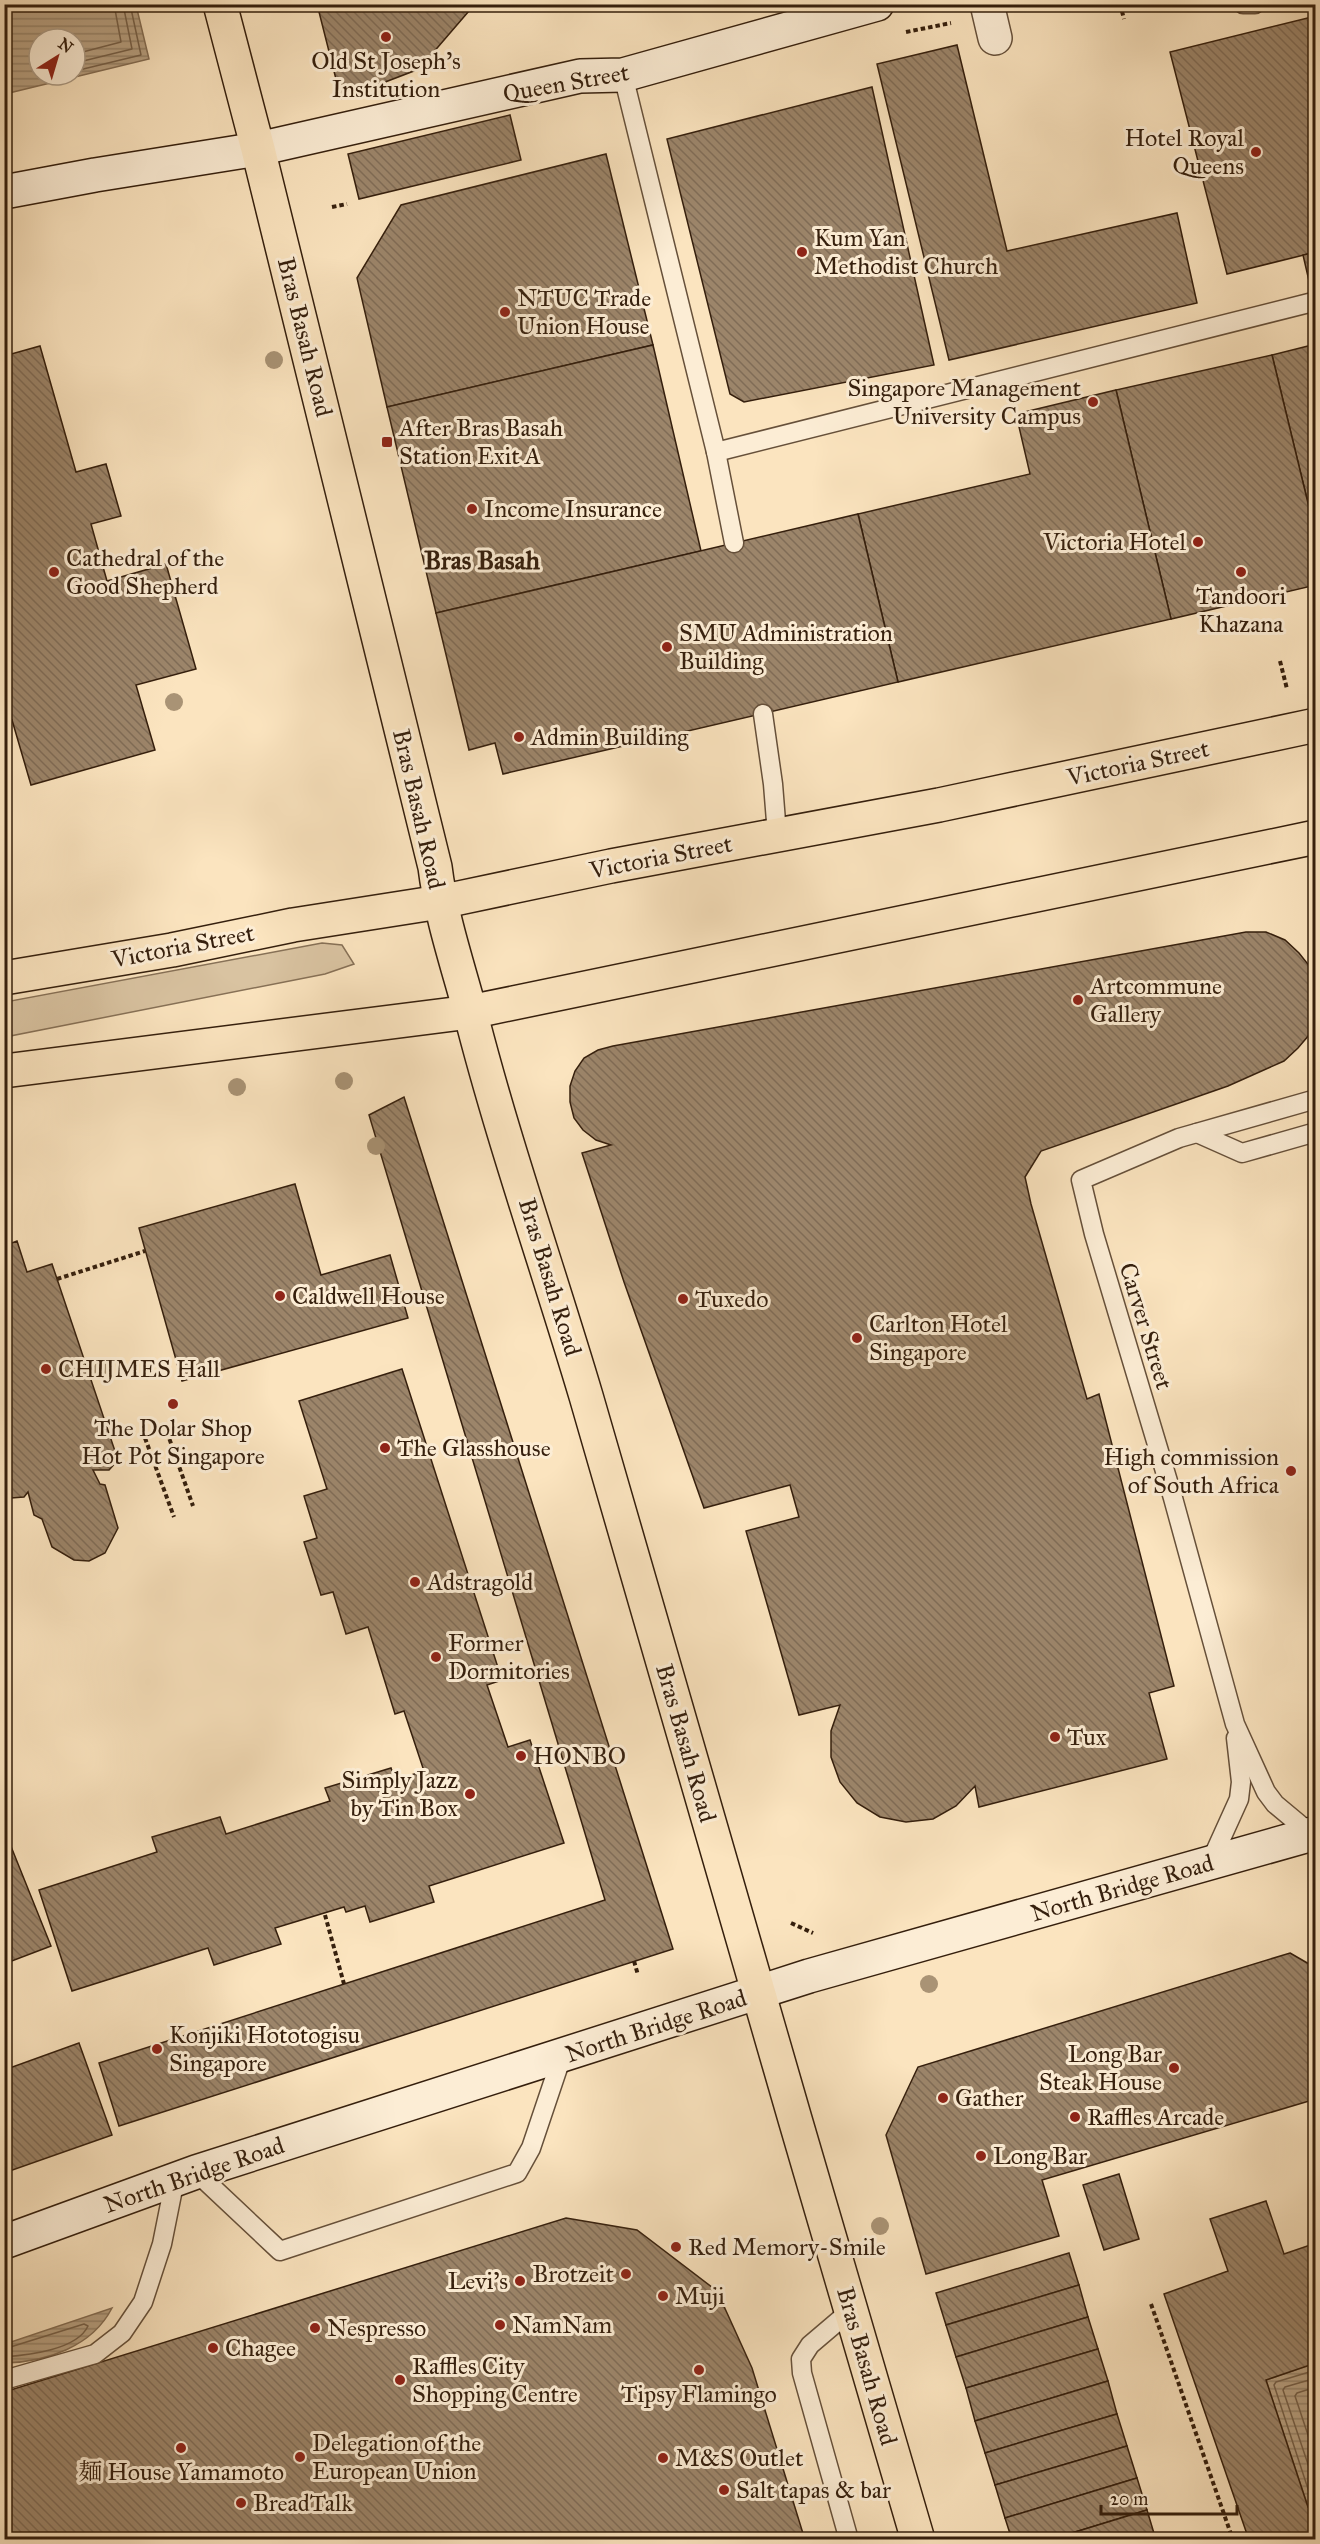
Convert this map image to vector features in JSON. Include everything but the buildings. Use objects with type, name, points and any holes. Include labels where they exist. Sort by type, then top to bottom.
[{"type":"main road","name":"Bras Basah Road","points":[[220,4],[258,149],[435,867],[440,902],[477,1041],[567,1333],[759,1993],[789,2104],[918,2540]]},
{"type":"main road","name":"Queen Street","points":[[4,192],[258,149],[580,76],[623,75],[877,4]]},
{"type":"main road","name":"Victoria Street","points":[[4,978],[172,950],[293,925],[440,902],[777,834],[939,805],[1316,725]]},
{"type":"main road","points":[[4,1071],[470,1012],[1316,837]]},
{"type":"main road","name":"North Bridge Road","points":[[4,2242],[186,2176],[821,1973],[1313,1834]]},
{"type":"lane","points":[[1243,4],[1255,4]]},
{"type":"lane","points":[[623,75],[716,452],[734,543]]},
{"type":"lane","points":[[716,452],[1313,302]]},
{"type":"lane","points":[[763,714],[773,784],[777,834]]},
{"type":"lane","name":"Carver Street","points":[[1313,1834],[1275,1804],[1266,1792],[1235,1724],[1173,1498],[1094,1234],[1081,1180],[1179,1138],[1316,1099]]},
{"type":"lane","points":[[1197,1133],[1242,1152],[1316,1132]]},
{"type":"lane","name":"Carver Street","points":[[1210,1863],[1239,1799],[1241,1782],[1235,1724]]},
{"type":"lane","points":[[4,2380],[95,2354],[122,2333],[143,2302],[186,2176],[280,2251],[517,2173],[531,2148],[562,2056]]},
{"type":"lane","points":[[849,2540],[802,2373],[801,2359],[810,2345],[850,2311]]},
{"type":"path","points":[[1120,4],[1124,19]]},
{"type":"path","points":[[898,33],[990,19]]},
{"type":"path","points":[[332,207],[347,204]]},
{"type":"path","points":[[57,1278],[145,1251]]},
{"type":"path","points":[[167,1432],[193,1506]]},
{"type":"path","points":[[145,1438],[174,1517]]},
{"type":"path","points":[[325,1915],[344,1984]]},
{"type":"path","points":[[634,1960],[638,1975]]},
{"type":"path","points":[[1151,2304],[1233,2540]]},
{"type":"shaded area","points":[[322,943],[342,945],[354,964],[325,974],[5,1037],[5,1002]]},
{"type":"water","points":[[4,5],[136,5],[149,59],[87,74],[87,27],[27,27],[27,87],[34,87],[5,94]]},
{"type":"water","points":[[112,2308],[93,2333],[66,2350],[36,2359],[5,2363],[5,2344]]},
{"type":"water","points":[[1315,2363],[1315,2505],[1308,2507],[1266,2380]]},
{"type":"place","name":"Old St Joseph's Institution","points":[[386,37]]},
{"type":"place","name":"Hotel Royal Queens","points":[[1256,152]]},
{"type":"place","name":"Kum Yan Methodist Church","points":[[802,252]]},
{"type":"place","name":"NTUC Trade Union House","points":[[505,312]]},
{"type":"place","name":"Singapore Management University Campus","points":[[1093,402]]},
{"type":"place","name":"After Bras Basah Station Exit A","points":[[387,442]]},
{"type":"place","name":"Income Insurance","points":[[472,509]]},
{"type":"place","name":"Victoria Hotel","points":[[1198,542]]},
{"type":"place","name":"Cathedral of the Good Shepherd","points":[[54,572]]},
{"type":"place","name":"Tandoori Khazana","points":[[1241,572]]},
{"type":"place","name":"SMU Administration Building","points":[[667,647]]},
{"type":"place","name":"Admin Building","points":[[519,737]]},
{"type":"place","name":"Artcommune Gallery","points":[[1078,1000]]},
{"type":"place","name":"Caldwell House","points":[[280,1296]]},
{"type":"place","name":"Tuxedo","points":[[683,1299]]},
{"type":"place","name":"Carlton Hotel Singapore","points":[[857,1338]]},
{"type":"place","name":"CHIJMES Hall","points":[[46,1369]]},
{"type":"place","name":"The Dolar Shop Hot Pot Singapore","points":[[173,1404]]},
{"type":"place","name":"The Glasshouse","points":[[385,1448]]},
{"type":"place","name":"High commission of South Africa","points":[[1291,1471]]},
{"type":"place","name":"Adstragold","points":[[415,1582]]},
{"type":"place","name":"Former Dormitories","points":[[436,1657]]},
{"type":"place","name":"Tux","points":[[1055,1737]]},
{"type":"place","name":"HONBO","points":[[521,1756]]},
{"type":"place","name":"Simply Jazz by Tin Box","points":[[470,1794]]},
{"type":"place","name":"Konjiki Hototogisu Singapore","points":[[157,2049]]},
{"type":"place","name":"Long Bar Steak House","points":[[1174,2068]]},
{"type":"place","name":"Gather","points":[[943,2098]]},
{"type":"place","name":"Raffles Arcade","points":[[1075,2117]]},
{"type":"place","name":"Long Bar","points":[[981,2156]]},
{"type":"place","name":"Red Memory-Smile","points":[[676,2247]]},
{"type":"place","name":"Brotzeit","points":[[626,2274]]},
{"type":"place","name":"Levi's","points":[[520,2281]]},
{"type":"place","name":"Muji","points":[[663,2296]]},
{"type":"place","name":"NamNam","points":[[500,2325]]},
{"type":"place","name":"Nespresso","points":[[315,2328]]},
{"type":"place","name":"Chagee","points":[[213,2348]]},
{"type":"place","name":"Tipsy Flamingo","points":[[699,2370]]},
{"type":"place","name":"Raffles City Shopping Centre","points":[[400,2380]]},
{"type":"place","name":"麺 House Yamamoto","points":[[181,2448]]},
{"type":"place","name":"Delegation of the European Union","points":[[300,2457]]},
{"type":"place","name":"M&S Outlet","points":[[663,2458]]},
{"type":"place","name":"Salt tapas & bar","points":[[724,2490]]},
{"type":"place","name":"BreadTalk","points":[[241,2503]]},
{"type":"district","name":"Bras Basah","points":[[482,560]]}]
